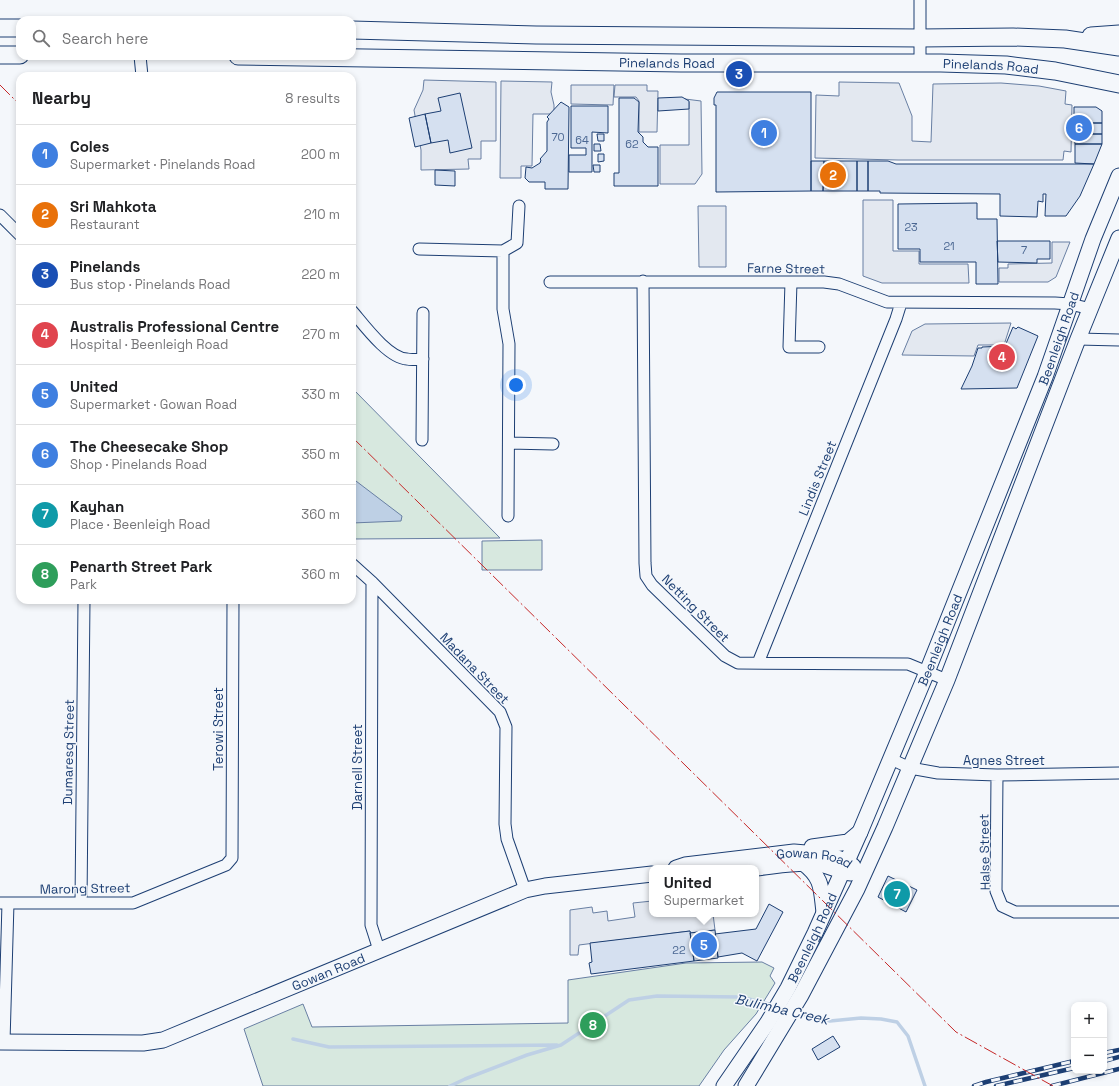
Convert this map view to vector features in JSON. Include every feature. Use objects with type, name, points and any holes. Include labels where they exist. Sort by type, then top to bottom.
[{"type":"main road","points":[[0,28],[16,28]]},
{"type":"main road","name":"Pinelands Road","points":[[356,30],[536,34],[920,38],[1013,37],[1065,39],[1119,47]]},
{"type":"main road","points":[[1065,39],[1119,34]]},
{"type":"main road","points":[[0,55],[16,55]]},
{"type":"main road","name":"Pinelands Road","points":[[356,58],[680,63],[920,63],[1006,65],[1055,71],[1119,84]]},
{"type":"main road","points":[[1100,80],[1119,92]]},
{"type":"main road","name":"Beenleigh Road","points":[[724,1086],[768,1022],[788,988],[860,832],[927,672],[1045,377],[1093,239],[1119,176]]},
{"type":"main road","name":"Beenleigh Road","points":[[746,1086],[801,995],[864,874],[947,680],[1078,340],[1119,238]]},
{"type":"main road","points":[[824,912],[818,879],[812,870],[798,858],[808,847],[848,842],[860,832]]},
{"type":"main road","name":"Gowan Road","points":[[759,867],[822,854],[844,867],[864,874]]},
{"type":"main road","name":"Gowan Road","points":[[685,865],[798,858]]},
{"type":"main road","name":"Gowan Road","points":[[2,1042],[143,1043],[163,1040],[525,890],[545,886],[649,874]]},
{"type":"street","points":[[920,0],[920,63]]},
{"type":"street","points":[[140,60],[142,72]]},
{"type":"street","points":[[419,249],[503,251],[517,243],[519,206]]},
{"type":"street","points":[[0,214],[16,231]]},
{"type":"street","points":[[503,251],[503,309],[509,344],[508,516]]},
{"type":"street","name":"Farne Street","points":[[550,282],[824,282],[839,284],[887,302],[1070,304],[1091,309]]},
{"type":"street","name":"Netting Street","points":[[643,282],[644,555],[646,576],[652,585],[725,656],[738,663],[908,664],[947,680]]},
{"type":"street","points":[[791,282],[790,346],[819,347]]},
{"type":"street","name":"Lindis Street","points":[[758,663],[896,319],[901,303]]},
{"type":"street","points":[[422,440],[423,313]]},
{"type":"street","points":[[356,316],[370,333],[393,354],[406,360],[422,359]]},
{"type":"street","points":[[1078,340],[1119,340]]},
{"type":"street","points":[[509,444],[553,444]]},
{"type":"street","name":"Madana Street","points":[[356,568],[500,712],[506,727],[505,824],[507,839],[525,890]]},
{"type":"street","name":"Darnell Street","points":[[372,582],[370,925],[379,950]]},
{"type":"street","name":"Dumaresq Street","points":[[81,903],[84,604]]},
{"type":"street","name":"Terowi Street","points":[[232,858],[233,604]]},
{"type":"street","name":"Agnes Street","points":[[891,760],[910,768],[938,773],[997,775],[1119,773]]},
{"type":"street","name":"Halse Street","points":[[997,775],[996,891],[1002,906],[1015,912],[1119,912]]},
{"type":"street","name":"Marong Street","points":[[4,903],[133,903],[226,865],[232,858]]},
{"type":"street","points":[[2,1042],[4,903]]},
{"type":"shaded area","points":[[424,80],[496,82],[496,141],[481,141],[481,159],[468,159],[469,169],[421,170],[421,150],[414,110],[423,90]]},
{"type":"shaded area","points":[[501,81],[552,82],[551,92],[554,105],[554,114],[533,114],[532,166],[521,166],[521,178],[500,178]]},
{"type":"shaded area","points":[[839,82],[899,83],[912,116],[912,141],[931,142],[933,84],[1001,83],[1039,86],[1066,91],[1065,104],[1072,105],[1071,152],[1064,151],[1063,160],[898,160],[815,158],[816,95],[839,96]]},
{"type":"shaded area","points":[[571,85],[614,85],[613,105],[571,104]]},
{"type":"shaded area","points":[[615,85],[647,85],[647,91],[658,91],[657,132],[639,132],[639,101],[636,97],[614,97]]},
{"type":"shaded area","points":[[685,99],[701,101],[702,174],[695,184],[660,184],[660,145],[689,145],[689,102]]},
{"type":"shaded area","points":[[863,200],[893,200],[893,251],[919,251],[919,264],[968,264],[969,283],[882,283],[863,276]]},
{"type":"shaded area","points":[[698,206],[726,206],[726,267],[699,267]]},
{"type":"shaded area","points":[[1052,242],[1070,242],[1056,277],[1048,282],[999,282],[999,268],[1008,268],[1008,264],[1052,263]]},
{"type":"shaded area","points":[[1011,323],[1004,345],[978,345],[974,356],[902,355],[912,331],[925,324]]},
{"type":"shaded area","points":[[356,392],[500,538],[356,539]]},
{"type":"shaded area","points":[[542,540],[542,570],[482,570],[482,541]]},
{"type":"shaded area","points":[[649,901],[649,917],[713,917],[715,930],[690,933],[690,931],[579,945],[578,955],[570,955],[570,910],[592,907],[593,913],[607,911],[608,921],[635,917],[633,903]]},
{"type":"shaded area","points":[[762,962],[774,968],[770,976],[775,983],[756,1014],[724,1050],[699,1086],[263,1086],[244,1029],[303,1004],[312,1027],[568,1023],[568,980],[686,963]]},
{"type":"water","points":[[356,481],[402,516],[401,521],[356,523]]},
{"type":"building","points":[[717,92],[811,92],[811,191],[716,192],[716,105],[714,105],[714,98]]},
{"type":"building","points":[[460,93],[472,148],[450,153],[448,140],[431,143],[425,114],[441,111],[438,98]]},
{"type":"building","points":[[682,97],[689,101],[689,109],[658,111],[658,98]]},
{"type":"building","points":[[619,98],[634,98],[639,102],[638,132],[643,137],[643,142],[648,147],[658,147],[658,186],[614,186],[614,173],[619,173]]},
{"type":"building","points":[[561,102],[569,107],[568,189],[545,189],[545,182],[529,182],[525,178],[526,167],[532,168],[540,163],[540,159],[547,151],[547,122],[549,119],[547,117]]},
{"type":"building","points":[[571,106],[608,106],[608,133],[592,132],[592,172],[569,172],[569,155],[586,155],[586,148],[571,148]]},
{"type":"building","points":[[1074,107],[1096,107],[1102,111],[1102,123],[1074,123]]},
{"type":"building","points":[[425,114],[431,143],[415,147],[409,118]]},
{"type":"building","points":[[1074,123],[1102,123],[1102,134],[1074,134]]},
{"type":"building","points":[[597,134],[604,134],[604,141],[598,141]]},
{"type":"building","points":[[1074,134],[1102,134],[1102,144],[1075,144]]},
{"type":"building","points":[[594,144],[600,144],[601,151],[594,151]]},
{"type":"building","points":[[1075,144],[1102,144],[1094,164],[1075,163]]},
{"type":"building","points":[[598,154],[604,154],[604,161],[598,162]]},
{"type":"building","points":[[811,161],[824,161],[823,191],[811,191]]},
{"type":"building","points":[[824,161],[857,161],[857,191],[823,191]]},
{"type":"building","points":[[857,161],[868,161],[868,191],[857,191]]},
{"type":"building","points":[[868,161],[888,161],[896,164],[1094,164],[1080,196],[1066,216],[1045,216],[1046,194],[1043,194],[1043,202],[1038,201],[1037,217],[1000,216],[1000,194],[880,193],[880,191],[868,191]]},
{"type":"building","points":[[593,165],[600,165],[600,172],[594,172]]},
{"type":"building","points":[[435,170],[455,171],[455,186],[435,185]]},
{"type":"building","points":[[977,203],[977,219],[997,219],[998,284],[976,284],[976,262],[920,262],[920,249],[898,249],[898,204]]},
{"type":"building","points":[[997,241],[1050,241],[1050,259],[1037,259],[1037,263],[998,262]]},
{"type":"building","points":[[1013,327],[1016,329],[1018,327],[1038,336],[1017,388],[961,389],[972,366],[978,348],[1005,346]]},
{"type":"building","points":[[888,876],[917,890],[906,912],[878,897]]},
{"type":"building","points":[[769,904],[783,912],[757,961],[742,953],[718,957],[715,934],[756,929]]},
{"type":"building","points":[[715,930],[718,958],[694,961],[690,933]]},
{"type":"building","points":[[690,931],[694,961],[591,974],[589,963],[592,962],[590,943]]},
{"type":"building","points":[[833,1036],[840,1047],[818,1060],[812,1049]]},
{"type":"waterway","name":"Bulimba Creek","points":[[450,1086],[527,1055],[561,1045],[629,1000],[657,996],[741,997],[773,1005]]},
{"type":"waterway","name":"Bulimba Creek","points":[[794,1012],[830,1021],[861,1018],[881,1019],[897,1022],[908,1036],[925,1086]]},
{"type":"waterway","points":[[293,1039],[329,1047],[557,1045]]},
{"type":"railway","points":[[1107,1052],[1119,1050]]},
{"type":"railway","points":[[1107,1060],[1119,1057]]},
{"type":"railway","points":[[974,1086],[1071,1062]]},
{"type":"railway","points":[[996,1086],[1071,1069]]},
{"type":"railway","points":[[1052,1086],[1119,1069]]},
{"type":"power","points":[[0,85],[16,101]]},
{"type":"power","points":[[356,441],[956,1032],[1053,1086]]},
{"type":"place","name":"Pinelands","points":[[739,74]]},
{"type":"place","name":"The Cheesecake Shop","points":[[1079,128]]},
{"type":"place","name":"Coles","points":[[764,133]]},
{"type":"place","name":"Sri Mahkota","points":[[833,175]]},
{"type":"place","name":"Australis Professional Centre","points":[[1002,357]]},
{"type":"place","name":"Kayhan","points":[[897,894]]},
{"type":"place","name":"United","points":[[704,945]]},
{"type":"place","name":"Penarth Street Park","points":[[593,1025]]}]
